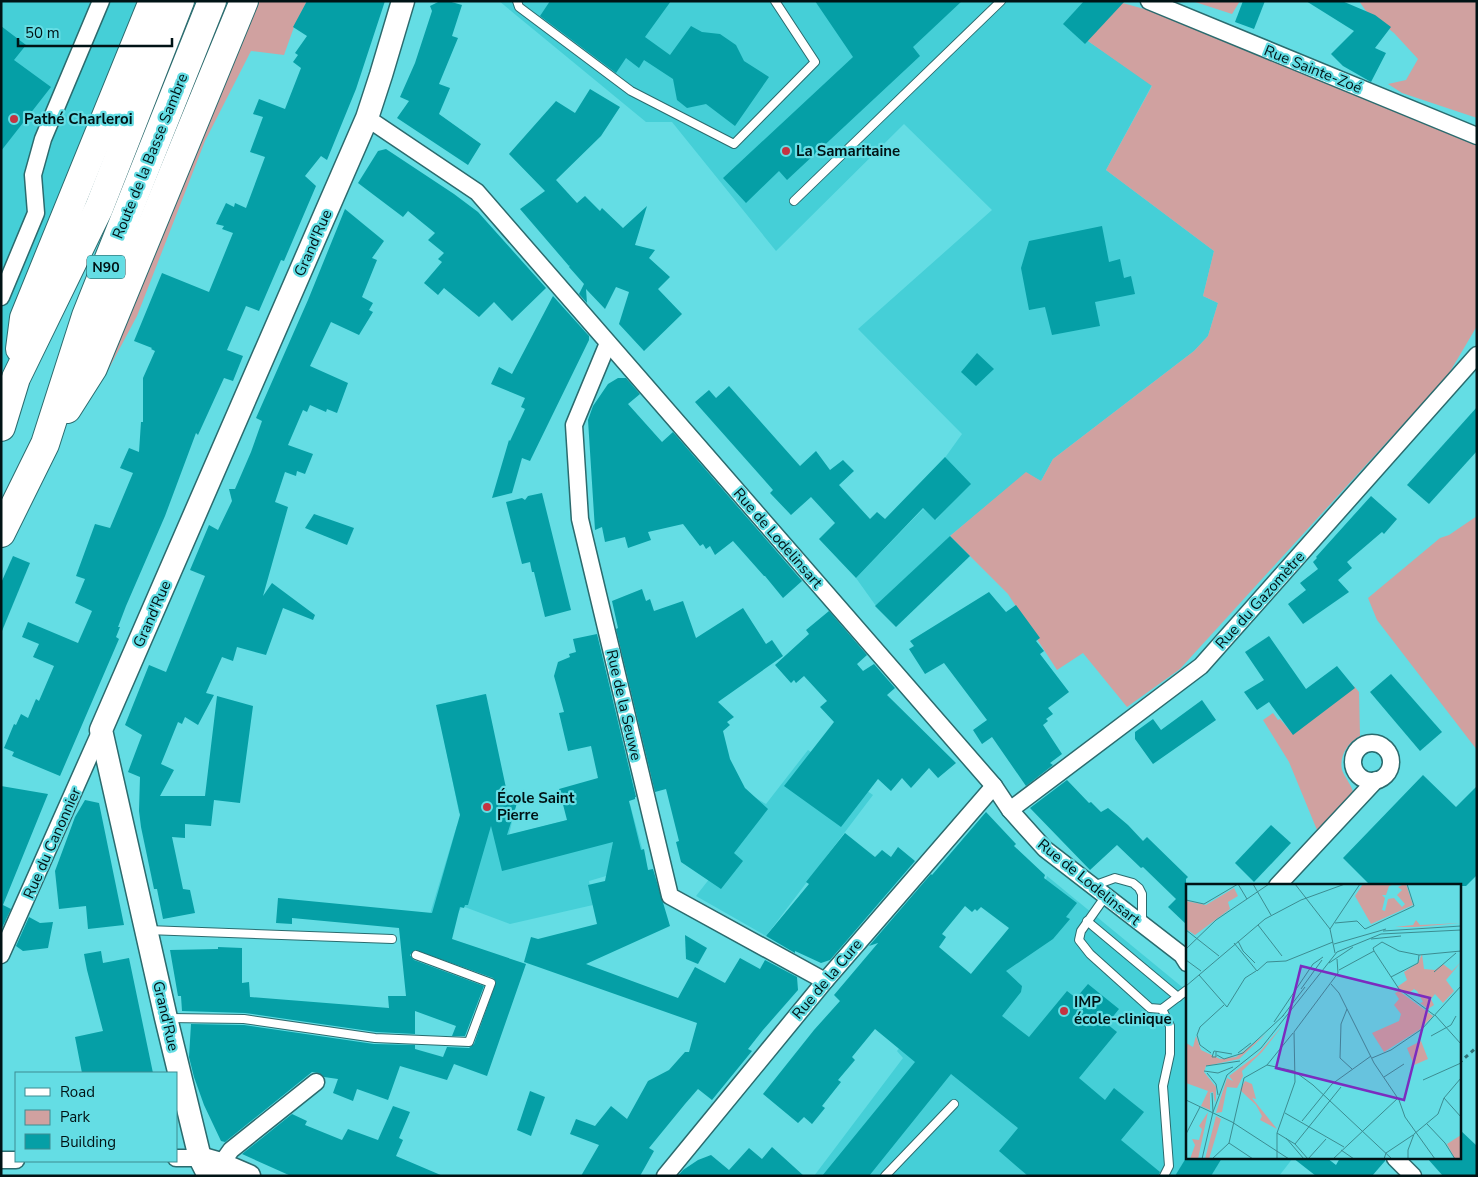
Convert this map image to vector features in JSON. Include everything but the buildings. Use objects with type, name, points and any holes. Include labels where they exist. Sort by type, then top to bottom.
[{"type":"highway","points":[[16,378],[24,318],[153,1]]},
{"type":"highway","name":"Route de la Basse Sambre","points":[[1,427],[16,378],[99,208],[180,1]]},
{"type":"highway","name":"Route de la Basse Sambre","points":[[1,533],[45,444],[86,316],[212,1]]},
{"type":"highway","points":[[45,444],[93,368],[244,1]]},
{"type":"street","points":[[1,298],[36,214],[33,175],[43,139],[101,1]]},
{"type":"street","name":"Grand'Rue","points":[[210,1166],[166,1018],[101,730],[366,118],[403,1]]},
{"type":"street","name":"Rue Sainte-Zoé","points":[[1149,1],[1477,136]]},
{"type":"street","name":"Rue de Lodelinsart","points":[[366,118],[477,192],[994,786],[1010,810],[1045,849],[1186,961]]},
{"type":"street","name":"Rue de la Seuwe","points":[[608,343],[574,425],[580,519],[670,896],[825,981]]},
{"type":"street","name":"Rue du Gazomètre","points":[[1010,810],[1201,666],[1477,355]]},
{"type":"street","name":"Rue du Canonnier","points":[[1,955],[101,730]]},
{"type":"street","points":[[1279,884],[1376,780]]},
{"type":"street","name":"Rue de la Cure","points":[[665,1176],[825,981],[994,786]]},
{"type":"street","points":[[210,1166],[316,1082]]},
{"type":"street","points":[[178,1158],[249,1176]]},
{"type":"street","points":[[1,1160],[15,1160]]},
{"type":"lane","points":[[517,1],[519,7],[631,91],[734,144],[815,62],[775,1]]},
{"type":"lane","points":[[794,201],[1001,1]]},
{"type":"lane","points":[[1091,886],[1115,878],[1133,883],[1142,894],[1142,926]]},
{"type":"lane","points":[[1105,898],[1081,931],[1079,940],[1090,954],[1150,1008],[1162,1009],[1186,991]]},
{"type":"lane","points":[[1088,921],[1178,997]]},
{"type":"lane","points":[[145,930],[392,939]]},
{"type":"lane","points":[[166,1018],[244,1019],[375,1038],[469,1042],[491,983],[416,955]]},
{"type":"lane","points":[[1162,1009],[1170,1026],[1170,1054],[1163,1086],[1169,1166],[1164,1176]]},
{"type":"lane","points":[[885,1176],[954,1104]]},
{"type":"path","points":[[1460,1062],[1477,1047]]},
{"type":"shaded area","points":[[1,1],[160,1],[61,227],[1,382]]},
{"type":"shaded area","points":[[499,1],[1118,1],[1085,39],[1152,85],[1106,170],[1214,251],[1203,296],[1218,303],[1208,336],[1194,351],[1053,459],[1041,481],[1026,473],[950,536],[876,606],[856,578],[923,509],[936,520],[969,484],[944,459],[962,434],[858,329],[992,210],[904,124],[776,251],[672,122],[646,122]]},
{"type":"shaded area","name":"École Saint Pierre","points":[[485,694],[508,800],[517,800],[509,835],[630,804],[648,870],[624,877],[606,876],[589,881],[593,905],[510,924],[462,906],[457,915],[430,914],[457,825],[472,811],[459,813],[437,705]]},
{"type":"shaded area","points":[[808,750],[873,795],[766,936],[696,896],[735,846],[747,793],[766,804]]},
{"type":"shaded area","name":"IMP école-clinique","points":[[1047,876],[1186,990],[1186,1160],[1291,1160],[1279,1176],[814,1176],[903,1058],[897,1051],[914,1030],[922,1033],[999,940],[1003,942],[1041,897]]},
{"type":"green space","points":[[255,1],[307,1],[294,27],[284,55],[251,51],[205,141],[137,316],[106,374],[105,361]]},
{"type":"green space","points":[[1192,1],[1240,1],[1232,14]]},
{"type":"green space","points":[[1359,1],[1477,1],[1477,118],[1402,93],[1388,84],[1406,80],[1418,59],[1394,33],[1366,11]]},
{"type":"green space","points":[[1119,2],[1213,28],[1477,142],[1477,326],[1448,375],[1180,669],[1127,707],[1083,653],[1057,670],[1008,594],[950,536],[1026,472],[1041,481],[1053,459],[1194,351],[1208,336],[1218,303],[1203,296],[1214,251],[1106,170],[1152,86],[1085,39]]},
{"type":"green space","points":[[1477,516],[1477,750],[1377,620],[1368,598],[1440,538],[1449,535]]},
{"type":"green space","points":[[1354,686],[1359,692],[1360,736],[1345,750],[1341,765],[1353,792],[1317,830],[1289,762],[1263,720],[1273,713],[1292,733]]},
{"type":"place","name":"Pathé Charleroi","points":[[14,119]]},
{"type":"place","name":"La Samaritaine","points":[[786,151]]},
{"type":"place","name":"École Saint Pierre","points":[[487,807]]},
{"type":"place","name":"IMP école-clinique","points":[[1064,1011]]}]
